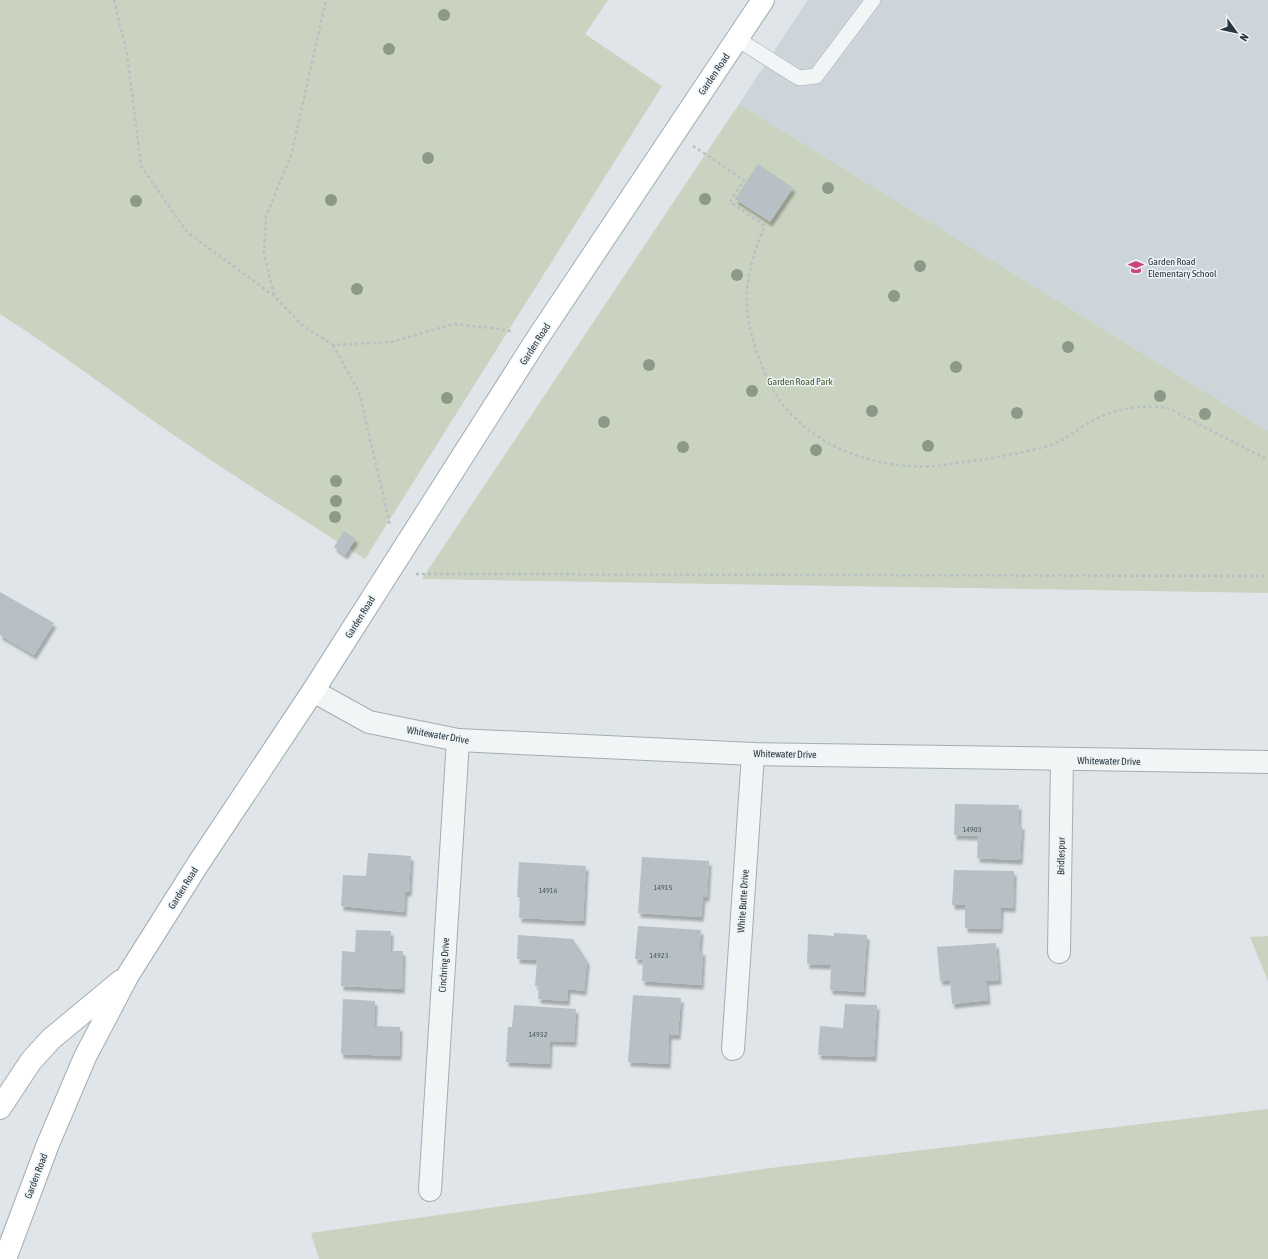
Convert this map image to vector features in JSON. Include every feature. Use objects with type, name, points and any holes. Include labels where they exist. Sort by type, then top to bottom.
[{"type":"street","name":"Garden Road","points":[[6,1259],[48,1144],[85,1057],[128,975],[198,864],[313,691],[537,339],[763,0]]},
{"type":"street","name":"Whitewater Drive","points":[[313,691],[369,722],[458,740],[753,754],[1268,762]]},
{"type":"street","name":"Cinchring Drive","points":[[430,1190],[458,740]]},
{"type":"street","name":"White Butte Drive","points":[[733,1049],[753,754]]},
{"type":"street","name":"Bridlespur","points":[[1059,952],[1062,760]]},
{"type":"street","points":[[0,1108],[32,1061],[51,1039],[128,975]]},
{"type":"lane","points":[[737,39],[800,78],[816,76],[873,0]]},
{"type":"path","points":[[114,0],[127,54],[141,166],[187,232],[274,296],[301,324],[333,345],[360,392],[392,566],[1268,576]]},
{"type":"path","points":[[274,296],[264,253],[266,216],[291,156],[326,0]]},
{"type":"path","points":[[675,133],[744,180],[730,202],[765,226],[756,247],[750,267],[746,297],[749,324],[754,343],[772,389],[791,415],[811,432],[837,448],[878,462],[936,466],[1038,449],[1070,436],[1104,414],[1121,409],[1153,406],[1168,408],[1268,460]]},
{"type":"path","points":[[333,345],[391,342],[454,324],[500,329],[537,339]]},
{"type":"shaded area","name":"Garden Road Elementary School","points":[[808,0],[1268,0],[1268,431],[739,104]]},
{"type":"green space","points":[[0,0],[608,0],[585,34],[662,86],[365,559],[206,457],[47,345],[0,314]]},
{"type":"green space","name":"Garden Road Park","points":[[739,104],[1268,431],[1268,593],[422,579]]},
{"type":"green space","points":[[1268,936],[1268,981],[1250,937]]},
{"type":"green space","points":[[1268,1109],[1268,1259],[319,1259],[311,1233],[771,1168]]},
{"type":"building","points":[[758,164],[793,188],[770,222],[735,199]]},
{"type":"building","points":[[344,531],[356,539],[345,555],[334,547]]},
{"type":"building","points":[[0,592],[54,623],[34,655],[0,635]]},
{"type":"building","points":[[955,804],[1019,805],[1018,825],[1022,825],[1020,860],[977,858],[978,836],[954,835]]},
{"type":"building","points":[[368,853],[411,856],[409,892],[405,892],[404,912],[341,906],[343,875],[366,876]]},
{"type":"building","points":[[642,857],[709,861],[707,897],[703,897],[701,917],[638,913]]},
{"type":"building","points":[[519,862],[586,866],[583,921],[519,918],[520,897],[517,897]]},
{"type":"building","points":[[954,870],[1014,871],[1013,908],[1001,907],[1000,929],[965,928],[965,905],[952,905]]},
{"type":"building","points":[[638,926],[701,930],[699,951],[703,951],[701,985],[642,981],[643,960],[635,959]]},
{"type":"building","points":[[356,930],[391,931],[390,951],[403,951],[402,989],[341,986],[342,951],[355,952]]},
{"type":"building","points":[[834,933],[867,935],[863,992],[830,990],[831,965],[807,964],[808,934],[834,936]]},
{"type":"building","points":[[518,935],[573,939],[587,961],[584,991],[568,989],[567,1001],[538,999],[539,986],[535,986],[537,960],[517,959]]},
{"type":"building","points":[[996,943],[999,980],[986,981],[988,1000],[952,1004],[950,980],[940,981],[937,947]]},
{"type":"building","points":[[633,995],[681,998],[678,1035],[669,1035],[668,1064],[628,1062]]},
{"type":"building","points":[[343,999],[375,1001],[374,1026],[400,1027],[399,1056],[341,1054]]},
{"type":"building","points":[[845,1004],[877,1005],[874,1057],[818,1055],[820,1026],[843,1028]]},
{"type":"building","points":[[514,1005],[576,1009],[574,1042],[550,1041],[549,1064],[506,1062],[508,1027],[512,1027]]},
{"type":"place","name":"Garden Road Elementary School","points":[[1136,267]]}]
